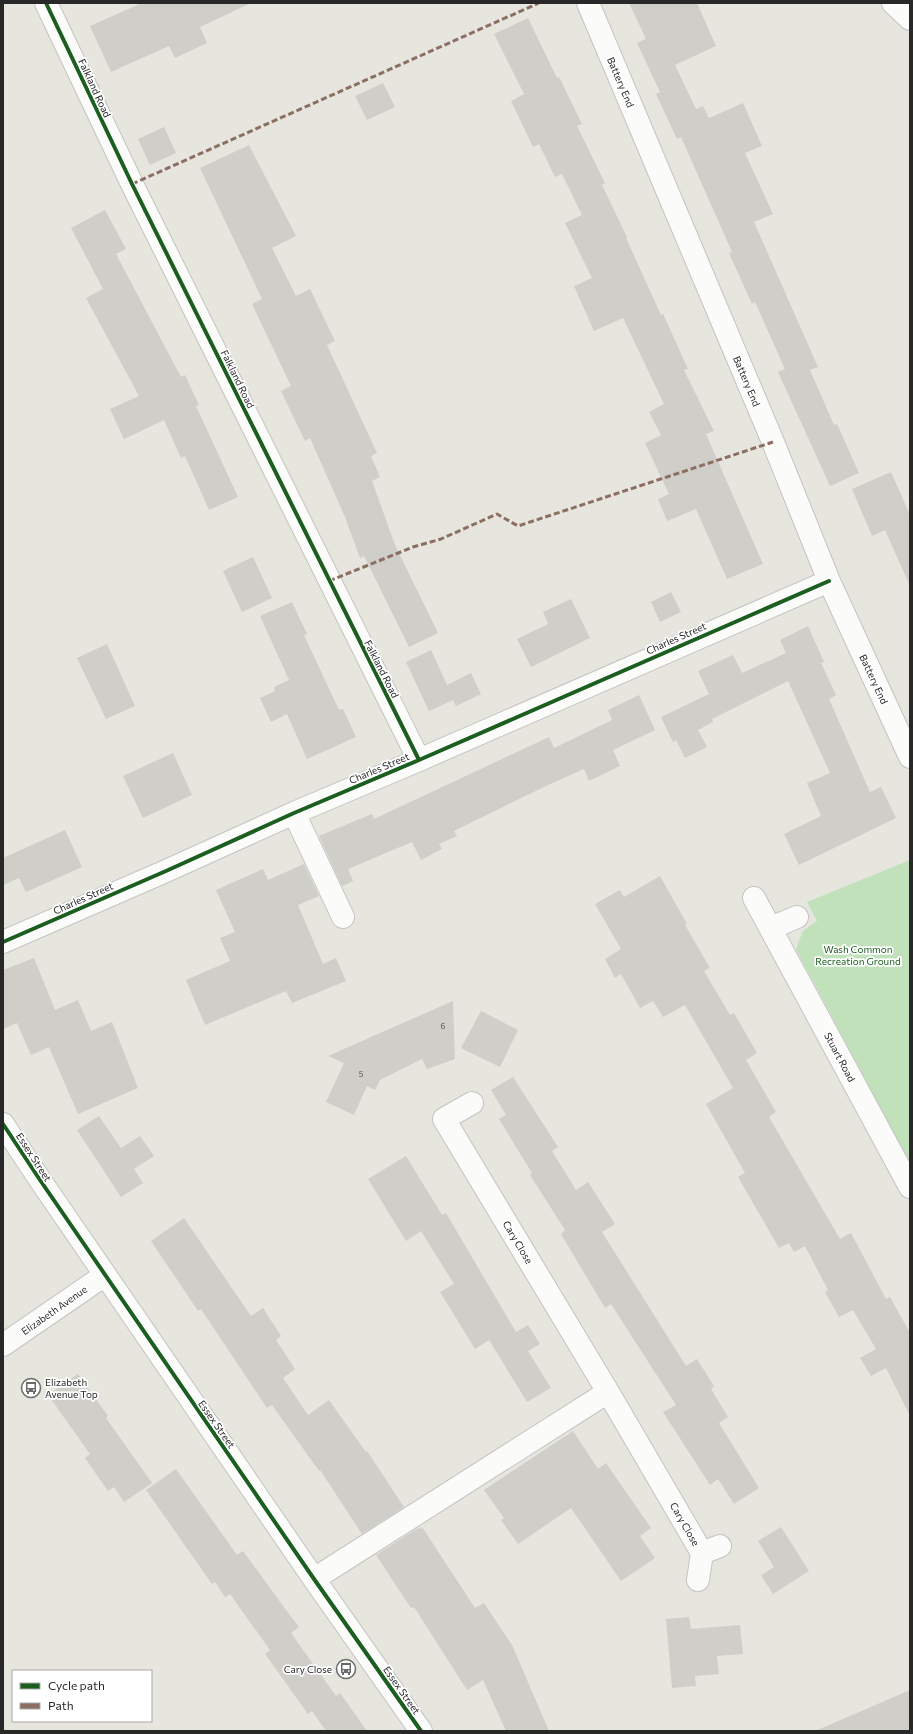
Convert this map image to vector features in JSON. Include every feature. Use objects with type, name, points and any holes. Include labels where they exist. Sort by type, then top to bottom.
[{"type":"street","name":"Falkland Road","points":[[46,3],[139,198],[419,760]]},
{"type":"street","name":"Battery End","points":[[588,3],[770,434],[828,581],[910,757]]},
{"type":"street","points":[[894,3],[910,19]]},
{"type":"street","name":"Charles Street","points":[[3,942],[166,871],[294,812],[419,760],[828,581]]},
{"type":"street","points":[[294,812],[342,917]]},
{"type":"street","name":"Stuart Road","points":[[754,898],[910,1186]]},
{"type":"street","points":[[771,928],[797,917]]},
{"type":"street","name":"Cary Close","points":[[472,1103],[444,1119],[608,1392],[711,1550],[698,1580]]},
{"type":"street","name":"Essex Street","points":[[3,1124],[314,1579],[421,1731]]},
{"type":"street","name":"Elizabeth Avenue","points":[[3,1345],[105,1275]]},
{"type":"street","points":[[314,1579],[608,1392]]},
{"type":"green space","name":"Wash Common Recreation Ground","points":[[910,860],[910,1163],[796,949],[803,931],[817,921],[807,902]]},
{"type":"building","points":[[142,3],[251,3],[200,27],[207,43],[175,58],[169,46],[111,72],[90,26]]},
{"type":"building","points":[[629,3],[697,3],[716,46],[675,65],[696,109],[703,106],[709,118],[743,103],[762,146],[745,153],[773,214],[754,222],[818,367],[810,370],[834,425],[837,424],[859,473],[830,486],[778,372],[785,369],[755,302],[752,304],[729,253],[732,252],[681,137],[677,139],[656,94],[660,92],[637,43],[646,39]]},
{"type":"building","points":[[528,18],[557,78],[559,77],[582,124],[577,126],[605,183],[602,185],[627,237],[626,238],[661,315],[663,314],[688,369],[684,370],[714,431],[706,434],[763,564],[727,579],[696,509],[667,521],[658,499],[669,494],[645,443],[661,435],[649,412],[664,404],[623,318],[594,331],[574,286],[592,278],[565,223],[582,215],[562,174],[555,177],[539,144],[533,147],[511,101],[524,94],[494,34]]},
{"type":"building","points":[[383,83],[395,107],[367,120],[355,96]]},
{"type":"building","points":[[164,127],[176,153],[150,165],[138,139]]},
{"type":"building","points":[[249,145],[296,236],[272,248],[296,296],[310,289],[335,341],[327,345],[377,453],[371,456],[380,477],[372,481],[395,545],[438,633],[409,647],[364,556],[360,558],[345,517],[310,438],[305,441],[281,391],[291,386],[252,304],[262,299],[200,168]]},
{"type":"building","points":[[105,210],[126,249],[116,254],[181,377],[185,375],[199,405],[196,406],[238,497],[209,510],[185,456],[181,458],[164,420],[124,439],[110,409],[139,396],[86,298],[103,289],[71,228]]},
{"type":"building","points":[[891,472],[910,515],[910,586],[885,530],[872,536],[852,489]]},
{"type":"building","points":[[253,557],[272,598],[242,612],[223,571]]},
{"type":"building","points":[[671,592],[681,612],[660,622],[651,602]]},
{"type":"building","points":[[571,599],[590,638],[531,667],[517,639],[548,624],[543,612]]},
{"type":"building","points":[[292,602],[307,634],[304,635],[339,710],[343,709],[356,737],[307,759],[287,714],[271,722],[260,698],[275,691],[274,687],[289,680],[260,616]]},
{"type":"building","points":[[808,626],[824,662],[821,663],[836,695],[829,699],[870,792],[881,787],[896,818],[799,865],[784,834],[821,816],[807,783],[830,773],[788,681],[712,719],[713,722],[698,730],[707,747],[685,758],[676,740],[673,742],[661,717],[709,694],[698,671],[733,655],[742,673],[786,653],[780,640]]},
{"type":"building","points":[[107,644],[135,706],[106,719],[77,658]]},
{"type":"building","points":[[431,650],[447,685],[471,673],[481,694],[456,706],[453,700],[429,711],[406,662]]},
{"type":"building","points":[[639,695],[655,730],[613,750],[620,766],[589,781],[584,769],[548,785],[454,831],[457,836],[439,844],[442,849],[421,860],[412,842],[348,869],[353,881],[342,886],[319,836],[372,814],[374,819],[549,737],[554,748],[612,720],[608,710]]},
{"type":"building","points":[[173,753],[192,795],[143,818],[123,776]]},
{"type":"building","points":[[65,830],[82,867],[26,892],[19,878],[3,885],[3,858]]},
{"type":"building","points":[[304,864],[319,896],[298,905],[323,964],[336,958],[346,981],[292,1003],[286,991],[205,1025],[186,980],[230,961],[220,938],[235,932],[216,890],[263,869],[268,880]]},
{"type":"building","points":[[660,876],[687,924],[685,925],[710,968],[704,971],[730,1015],[734,1013],[757,1053],[746,1060],[776,1112],[769,1117],[840,1239],[851,1233],[886,1299],[890,1297],[910,1333],[910,1416],[886,1368],[871,1376],[860,1358],[876,1349],[853,1310],[839,1317],[825,1292],[828,1290],[805,1246],[794,1252],[789,1243],[779,1248],[738,1177],[745,1173],[706,1104],[733,1088],[685,1005],[663,1017],[653,1001],[640,1008],[621,974],[615,978],[605,959],[621,949],[595,904],[620,890],[624,897]]},
{"type":"building","points":[[34,958],[55,1010],[78,1000],[91,1031],[112,1022],[138,1088],[78,1114],[49,1047],[31,1055],[17,1023],[3,1029],[3,970]]},
{"type":"building","points":[[453,1001],[455,1059],[427,1069],[422,1059],[380,1080],[375,1090],[367,1086],[354,1115],[326,1102],[344,1063],[328,1056]]},
{"type":"building","points":[[481,1011],[518,1030],[500,1067],[461,1048]]},
{"type":"building","points":[[513,1077],[558,1147],[552,1151],[576,1190],[588,1182],[615,1224],[602,1232],[686,1366],[697,1359],[714,1386],[711,1389],[728,1417],[719,1423],[759,1488],[734,1504],[718,1479],[710,1485],[663,1412],[676,1405],[611,1304],[605,1308],[561,1234],[565,1230],[530,1175],[532,1173],[499,1119],[506,1115],[491,1090]]},
{"type":"building","points":[[99,1116],[121,1148],[140,1136],[154,1156],[134,1169],[143,1183],[121,1197],[77,1130]]},
{"type":"building","points":[[406,1156],[442,1215],[446,1213],[516,1332],[528,1325],[540,1344],[528,1351],[551,1388],[527,1402],[489,1340],[475,1349],[440,1292],[454,1284],[421,1231],[406,1241],[368,1179]]},
{"type":"building","points":[[184,1218],[251,1316],[263,1308],[281,1336],[276,1340],[295,1369],[283,1378],[308,1415],[329,1400],[366,1452],[367,1451],[404,1507],[362,1534],[320,1470],[319,1471],[272,1405],[267,1408],[201,1309],[198,1311],[151,1241]]},
{"type":"building","points":[[78,1374],[108,1416],[106,1418],[152,1483],[124,1502],[114,1487],[108,1491],[85,1458],[90,1454],[48,1395]]},
{"type":"building","points":[[573,1431],[598,1469],[606,1463],[651,1528],[640,1536],[655,1558],[621,1581],[571,1508],[518,1544],[501,1520],[504,1518],[484,1490]]},
{"type":"building","points":[[176,1469],[237,1555],[243,1551],[299,1627],[291,1633],[336,1696],[340,1693],[367,1731],[326,1731],[312,1711],[308,1714],[265,1654],[270,1650],[230,1594],[225,1597],[215,1582],[212,1584],[146,1490]]},
{"type":"building","points":[[422,1527],[475,1608],[484,1603],[512,1645],[549,1731],[506,1731],[483,1680],[467,1690],[414,1607],[411,1608],[376,1555],[418,1528],[419,1529]]},
{"type":"building","points":[[781,1527],[809,1571],[773,1594],[761,1575],[774,1567],[758,1541]]},
{"type":"building","points":[[689,1617],[691,1629],[740,1625],[743,1654],[717,1656],[719,1674],[695,1676],[696,1686],[672,1688],[666,1619]]},
{"type":"building","points":[[910,1690],[910,1731],[815,1731],[864,1710]]},
{"type":"marked path","points":[[132,184],[539,3]]},
{"type":"marked path","points":[[329,581],[413,547],[441,539],[497,514],[518,526],[773,442]]},
{"type":"cycle path","points":[[46,3],[132,184],[419,760]]},
{"type":"cycle path","points":[[3,942],[294,813],[829,581]]},
{"type":"cycle path","points":[[3,1124],[314,1579],[421,1731]]},
{"type":"place","name":"Elizabeth Avenue Top","points":[[31,1388]]},
{"type":"place","name":"Cary Close","points":[[346,1669]]}]
